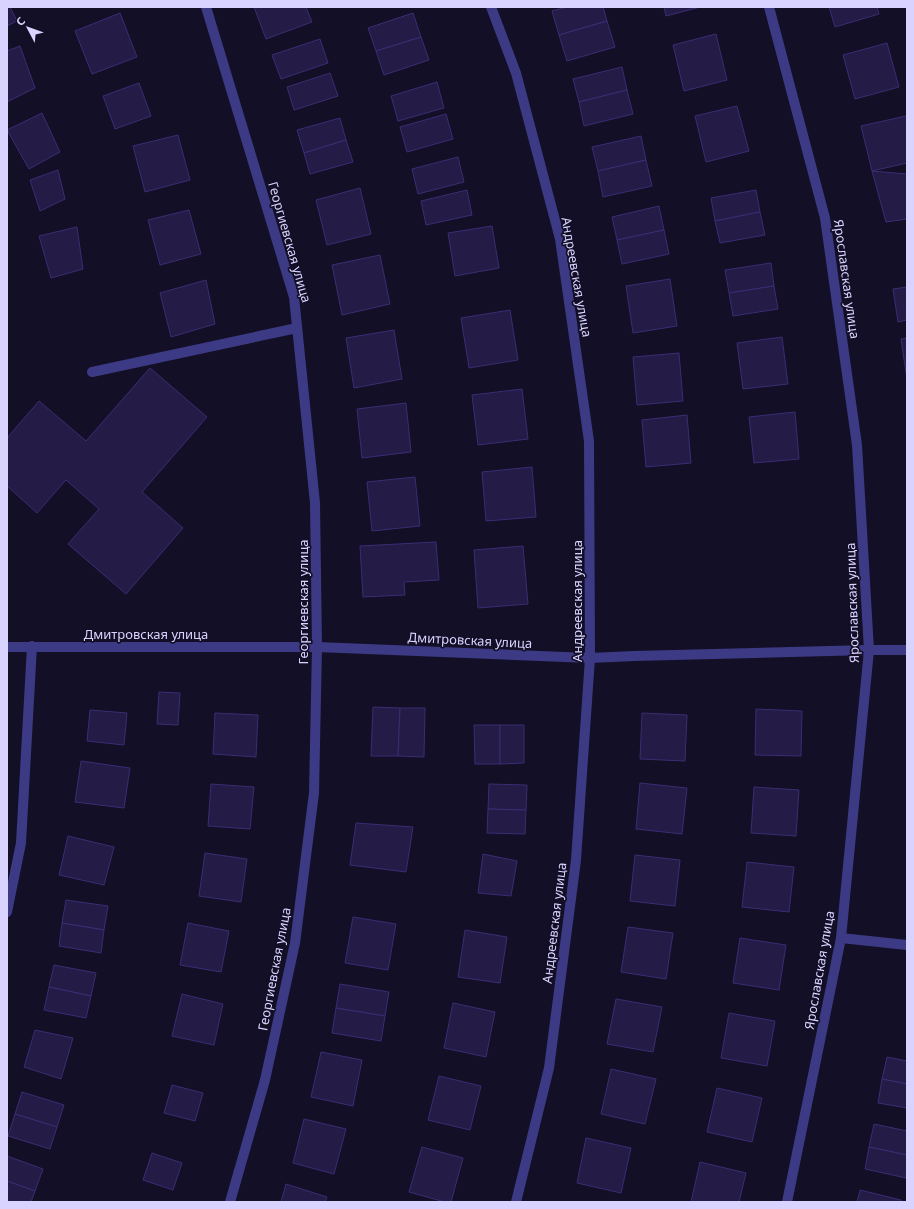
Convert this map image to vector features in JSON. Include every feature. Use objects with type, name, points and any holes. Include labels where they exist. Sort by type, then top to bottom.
[{"type":"street","name":"Георгиевская улица","points":[[206,7],[294,297],[315,503],[317,647],[314,793],[295,943],[265,1080],[230,1202]]},
{"type":"street","name":"Андреевская улица","points":[[491,7],[516,73],[560,239],[589,442],[590,658],[576,860],[549,1068],[516,1202]]},
{"type":"street","name":"Ярославская улица","points":[[769,7],[825,218],[857,445],[869,650],[841,938],[787,1202]]},
{"type":"street","points":[[92,372],[297,328]]},
{"type":"street","points":[[7,912],[21,843],[32,646]]},
{"type":"street","name":"Дмитровская улица","points":[[7,647],[317,647],[590,658],[907,650]]},
{"type":"street","points":[[841,938],[907,945]]},
{"type":"building","points":[[7,7],[10,7],[17,21],[7,26]]},
{"type":"building","points":[[254,7],[306,7],[312,22],[266,39]]},
{"type":"building","points":[[567,7],[603,7],[607,21],[559,35],[552,11]]},
{"type":"building","points":[[664,7],[700,7],[666,16]]},
{"type":"building","points":[[829,7],[877,7],[879,14],[835,27]]},
{"type":"building","points":[[120,13],[137,57],[92,74],[75,31]]},
{"type":"building","points":[[413,13],[421,37],[376,51],[368,28]]},
{"type":"building","points":[[607,21],[615,47],[567,61],[559,35]]},
{"type":"building","points":[[716,34],[727,80],[684,91],[673,45]]},
{"type":"building","points":[[421,37],[429,60],[384,75],[376,51]]},
{"type":"building","points":[[320,39],[328,63],[281,79],[272,55]]},
{"type":"building","points":[[887,43],[899,87],[855,99],[843,55]]},
{"type":"building","points":[[20,46],[35,88],[7,102],[7,51]]},
{"type":"building","points":[[622,67],[627,90],[579,102],[573,79]]},
{"type":"building","points":[[330,73],[338,96],[294,110],[287,87]]},
{"type":"building","points":[[437,82],[444,108],[398,121],[391,96]]},
{"type":"building","points":[[139,83],[151,116],[115,129],[103,96]]},
{"type":"building","points":[[627,90],[633,114],[584,126],[579,102]]},
{"type":"building","points":[[737,106],[749,151],[706,162],[695,116]]},
{"type":"building","points":[[42,113],[60,152],[29,169],[7,130]]},
{"type":"building","points":[[446,114],[453,139],[407,152],[400,127]]},
{"type":"building","points":[[906,116],[907,163],[872,171],[861,126]]},
{"type":"building","points":[[340,118],[346,140],[304,153],[297,130]]},
{"type":"building","points":[[178,135],[190,180],[145,192],[133,146]]},
{"type":"building","points":[[641,136],[646,160],[598,171],[592,147]]},
{"type":"building","points":[[346,140],[353,162],[310,174],[304,153]]},
{"type":"building","points":[[458,157],[464,182],[418,194],[412,169]]},
{"type":"building","points":[[646,160],[652,186],[603,197],[598,171]]},
{"type":"building","points":[[58,170],[65,199],[40,211],[30,180]]},
{"type":"building","points":[[872,171],[907,174],[907,219],[886,222]]},
{"type":"building","points":[[360,188],[371,234],[327,245],[316,200]]},
{"type":"building","points":[[467,190],[472,215],[426,225],[421,201]]},
{"type":"building","points":[[756,190],[760,212],[715,221],[711,198]]},
{"type":"building","points":[[659,206],[664,230],[617,240],[612,217]]},
{"type":"building","points":[[189,210],[201,254],[160,265],[148,220]]},
{"type":"building","points":[[760,212],[765,235],[720,243],[715,221]]},
{"type":"building","points":[[492,226],[499,268],[455,276],[448,233]]},
{"type":"building","points":[[77,227],[83,269],[51,278],[39,236]]},
{"type":"building","points":[[664,230],[669,254],[622,264],[617,240]]},
{"type":"building","points":[[380,255],[390,304],[342,315],[332,265]]},
{"type":"building","points":[[771,263],[774,286],[729,293],[725,270]]},
{"type":"building","points":[[670,279],[677,326],[633,333],[626,286]]},
{"type":"building","points":[[206,280],[215,324],[171,337],[160,293]]},
{"type":"building","points":[[774,286],[778,309],[733,316],[729,293]]},
{"type":"building","points":[[907,287],[907,320],[898,322],[893,289]]},
{"type":"building","points":[[510,310],[518,360],[469,368],[461,318]]},
{"type":"building","points":[[394,330],[402,379],[354,388],[346,338]]},
{"type":"building","points":[[782,337],[788,384],[743,389],[737,343]]},
{"type":"building","points":[[907,338],[907,379],[901,339]]},
{"type":"building","points":[[679,353],[683,401],[637,405],[633,357]]},
{"type":"building","points":[[150,368],[207,417],[142,492],[183,528],[126,594],[68,544],[99,509],[66,480],[37,513],[7,486],[7,438],[39,401],[86,441]]},
{"type":"building","points":[[522,389],[528,439],[478,445],[472,395]]},
{"type":"building","points":[[406,403],[411,452],[362,458],[357,409]]},
{"type":"building","points":[[795,412],[799,459],[754,463],[749,417]]},
{"type":"building","points":[[687,415],[691,463],[646,467],[642,420]]},
{"type":"building","points":[[532,467],[536,517],[486,521],[482,472]]},
{"type":"building","points":[[415,477],[420,526],[372,531],[367,482]]},
{"type":"building","points":[[436,542],[439,580],[404,582],[405,595],[363,597],[360,546]]},
{"type":"building","points":[[523,546],[528,604],[478,608],[474,550]]},
{"type":"building","points":[[159,692],[180,693],[178,725],[157,724]]},
{"type":"building","points":[[373,707],[400,708],[398,756],[371,756]]},
{"type":"building","points":[[400,708],[425,708],[424,757],[398,756]]},
{"type":"building","points":[[756,709],[802,711],[801,756],[755,755]]},
{"type":"building","points":[[90,710],[127,713],[124,745],[87,741]]},
{"type":"building","points":[[215,713],[258,715],[256,757],[213,754]]},
{"type":"building","points":[[642,713],[687,715],[685,761],[640,759]]},
{"type":"building","points":[[474,725],[500,725],[500,764],[475,764]]},
{"type":"building","points":[[500,725],[524,725],[524,763],[500,764]]},
{"type":"building","points":[[81,761],[130,768],[124,808],[75,802]]},
{"type":"building","points":[[640,783],[687,788],[682,834],[636,829]]},
{"type":"building","points":[[211,784],[254,787],[250,829],[208,826]]},
{"type":"building","points":[[489,784],[527,785],[526,810],[488,809]]},
{"type":"building","points":[[754,787],[799,790],[796,836],[751,833]]},
{"type":"building","points":[[488,809],[526,810],[525,834],[487,833]]},
{"type":"building","points":[[356,823],[413,827],[406,872],[350,865]]},
{"type":"building","points":[[68,836],[114,847],[104,885],[59,875]]},
{"type":"building","points":[[205,853],[247,859],[241,902],[199,896]]},
{"type":"building","points":[[483,854],[517,861],[511,896],[478,893]]},
{"type":"building","points":[[635,855],[680,860],[675,906],[630,901]]},
{"type":"building","points":[[747,862],[794,867],[789,912],[742,907]]},
{"type":"building","points":[[66,900],[108,906],[104,930],[62,923]]},
{"type":"building","points":[[353,917],[396,924],[388,970],[345,963]]},
{"type":"building","points":[[62,923],[104,930],[101,953],[59,946]]},
{"type":"building","points":[[188,923],[229,931],[221,972],[180,965]]},
{"type":"building","points":[[628,927],[673,933],[666,979],[621,972]]},
{"type":"building","points":[[465,930],[507,937],[500,983],[458,977]]},
{"type":"building","points":[[740,938],[786,945],[779,990],[733,983]]},
{"type":"building","points":[[54,965],[96,973],[91,996],[49,987]]},
{"type":"building","points":[[340,984],[389,992],[385,1016],[336,1008]]},
{"type":"building","points":[[49,987],[91,996],[86,1018],[44,1010]]},
{"type":"building","points":[[182,994],[223,1004],[214,1045],[172,1036]]},
{"type":"building","points":[[616,999],[662,1007],[653,1052],[607,1044]]},
{"type":"building","points":[[453,1003],[495,1012],[486,1057],[444,1048]]},
{"type":"building","points":[[336,1008],[385,1016],[381,1041],[332,1033]]},
{"type":"building","points":[[729,1013],[775,1021],[767,1066],[721,1058]]},
{"type":"building","points":[[35,1030],[73,1038],[61,1079],[24,1067]]},
{"type":"building","points":[[321,1052],[362,1060],[353,1106],[311,1097]]},
{"type":"building","points":[[887,1057],[907,1061],[907,1084],[882,1079]]},
{"type":"building","points":[[611,1069],[656,1079],[645,1124],[601,1114]]},
{"type":"building","points":[[439,1076],[481,1086],[470,1130],[428,1120]]},
{"type":"building","points":[[882,1079],[907,1084],[907,1108],[878,1103]]},
{"type":"building","points":[[172,1085],[203,1093],[195,1121],[164,1113]]},
{"type":"building","points":[[717,1088],[762,1098],[752,1142],[707,1132]]},
{"type":"building","points":[[22,1092],[64,1105],[57,1127],[15,1114]]},
{"type":"building","points":[[15,1114],[57,1127],[50,1149],[8,1136]]},
{"type":"building","points":[[304,1119],[346,1129],[334,1174],[293,1163]]},
{"type":"building","points":[[874,1124],[907,1131],[907,1155],[869,1147]]},
{"type":"building","points":[[586,1138],[631,1148],[621,1193],[577,1183]]},
{"type":"building","points":[[422,1147],[463,1158],[451,1202],[445,1202],[409,1192]]},
{"type":"building","points":[[869,1147],[907,1155],[906,1178],[865,1169]]},
{"type":"building","points":[[152,1153],[182,1163],[173,1190],[143,1180]]},
{"type":"building","points":[[7,1156],[43,1169],[35,1191],[7,1181]]},
{"type":"building","points":[[700,1162],[746,1173],[739,1202],[691,1202]]},
{"type":"building","points":[[7,1181],[35,1191],[31,1202],[7,1202]]},
{"type":"building","points":[[286,1184],[327,1197],[325,1202],[281,1202]]},
{"type":"building","points":[[860,1190],[901,1200],[901,1202],[857,1202]]}]
